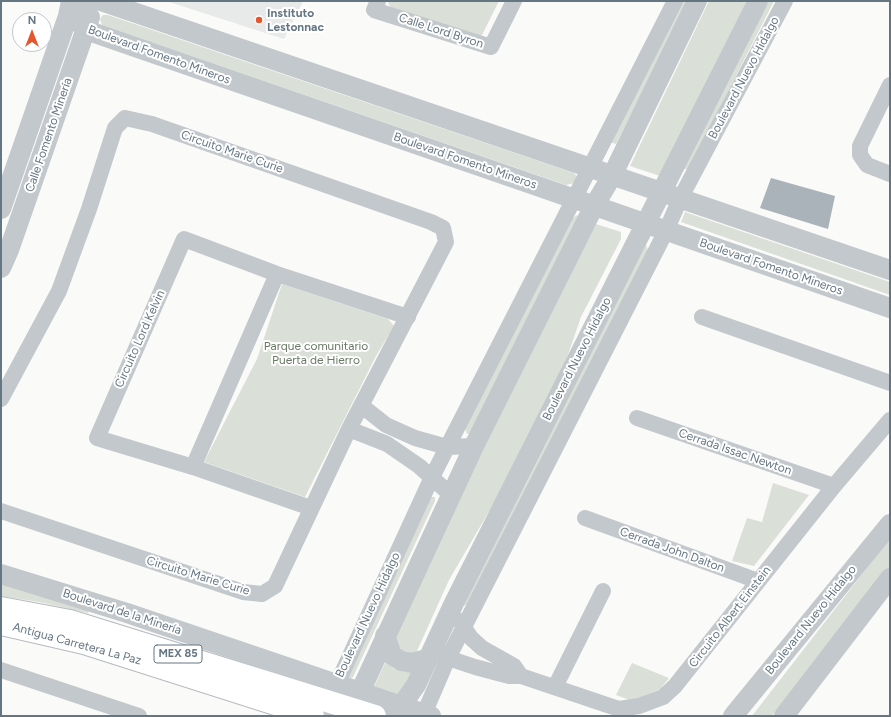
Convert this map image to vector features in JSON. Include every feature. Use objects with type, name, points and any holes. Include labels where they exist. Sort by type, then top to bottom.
[{"type":"main road","name":"Antigua Carretera La Paz","points":[[1,608],[70,621],[343,703],[375,716]]},
{"type":"main road","name":"Antigua Carretera La Paz","points":[[1,624],[84,644],[313,716]]},
{"type":"street","points":[[70,6],[89,1]]},
{"type":"street","name":"Calle Fomento Minería","points":[[1,268],[9,250],[86,30],[93,1]]},
{"type":"street","points":[[101,1],[890,270]]},
{"type":"street","name":"Calle Lord Byron","points":[[378,1],[374,10],[491,47],[514,1]]},
{"type":"street","name":"Boulevard Nuevo Hidalgo","points":[[343,703],[432,477],[675,1]]},
{"type":"street","name":"Boulevard Nuevo Hidalgo","points":[[343,703],[385,636],[474,446],[594,206],[612,176],[697,1]]},
{"type":"street","name":"Boulevard Nuevo Hidalgo","points":[[436,655],[454,603],[646,224],[660,192],[758,1]]},
{"type":"street","name":"Boulevard Nuevo Hidalgo","points":[[414,713],[416,685],[436,655],[464,627],[666,230],[680,199],[785,1]]},
{"type":"street","name":"Boulevard Fomento Mineros","points":[[70,6],[86,30],[890,308]]},
{"type":"street","name":"Calle Fomento Minería","points":[[1,209],[70,6]]},
{"type":"street","points":[[890,85],[860,146],[860,156],[867,165],[890,174]]},
{"type":"street","name":"Circuito Marie Curie","points":[[1,399],[59,291],[89,210],[114,128],[125,118],[152,124],[431,222],[443,228],[446,242],[349,429],[275,586],[262,594],[243,592],[1,511]]},
{"type":"street","name":"Circuito Lord Kelvin","points":[[311,508],[192,467],[97,438],[184,239],[277,274],[408,317]]},
{"type":"street","points":[[192,467],[277,274]]},
{"type":"street","points":[[702,317],[890,383]]},
{"type":"street","points":[[362,406],[373,416],[400,433],[434,445],[447,447],[474,446]]},
{"type":"street","name":"Cerrada Issac Newton","points":[[637,418],[834,486]]},
{"type":"street","name":"Circuito Albert Einstein","points":[[436,655],[509,676],[521,676],[619,709],[639,706],[663,697],[675,686],[834,486],[890,420]]},
{"type":"street","points":[[349,429],[387,444],[432,477],[451,495]]},
{"type":"street","name":"Cerrada John Dalton","points":[[585,518],[758,581]]},
{"type":"street","name":"Boulevard Nuevo Hidalgo","points":[[733,716],[890,524]]},
{"type":"street","name":"Boulevard de la Minería","points":[[1,574],[127,613],[343,703],[414,713]]},
{"type":"street","points":[[784,716],[890,578]]},
{"type":"street","points":[[555,687],[603,590]]},
{"type":"street","name":"Circuito Albert Einstein","points":[[454,603],[455,614],[471,638],[482,648],[514,666],[521,676]]},
{"type":"street","points":[[385,636],[392,655],[401,661],[412,663],[436,655]]},
{"type":"street","points":[[1,670],[139,716]]},
{"type":"shaded area","name":"Instituto Lestonnac","points":[[166,1],[303,1],[284,39]]},
{"type":"green space","points":[[387,1],[499,1],[482,35],[475,36],[399,12],[390,6]]},
{"type":"green space","points":[[681,1],[689,1],[616,144],[610,142]]},
{"type":"green space","points":[[709,1],[750,1],[660,176],[630,166]]},
{"type":"green space","points":[[767,1],[774,1],[688,170],[683,168]]},
{"type":"green space","points":[[103,15],[108,15],[574,173],[578,178],[574,183],[566,185],[102,25],[100,19]]},
{"type":"green space","points":[[685,212],[890,282],[890,295],[681,222]]},
{"type":"green space","points":[[577,215],[580,219],[471,433],[467,434],[465,429],[573,218]]},
{"type":"green space","points":[[596,224],[621,232],[621,239],[581,317],[561,375],[509,477],[449,580],[417,651],[413,654],[406,655],[394,641],[468,473]]},
{"type":"green space","points":[[646,245],[648,250],[469,603],[464,606],[464,599]]},
{"type":"green space","name":"Parque comunitario Puerta de Hierro","points":[[282,284],[388,319],[394,326],[376,356],[305,497],[204,462],[257,359]]},
{"type":"green space","points":[[773,483],[809,495],[754,566],[732,561],[747,518],[762,522]]},
{"type":"green space","points":[[431,497],[435,497],[435,501],[353,677],[347,680]]},
{"type":"green space","points":[[890,538],[890,567],[772,716],[752,716]]},
{"type":"green space","points":[[1,584],[89,609],[88,613],[39,602],[1,596]]},
{"type":"green space","points":[[386,661],[394,669],[406,672],[415,670],[402,696],[374,687]]},
{"type":"green space","points":[[632,663],[669,678],[660,689],[632,701],[616,695]]},
{"type":"building","points":[[771,178],[835,196],[828,229],[760,208]]},
{"type":"place","name":"Instituto Lestonnac","points":[[259,20]]}]
